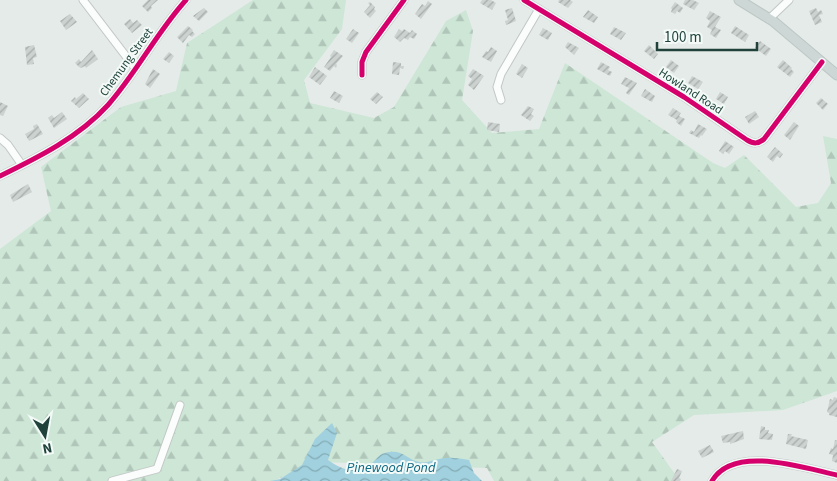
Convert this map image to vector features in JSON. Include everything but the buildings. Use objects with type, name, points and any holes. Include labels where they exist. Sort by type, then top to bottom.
[{"type":"main road","points":[[739,0],[769,19],[837,75]]},
{"type":"street","points":[[83,0],[135,68]]},
{"type":"street","name":"Chemung Street","points":[[0,176],[68,139],[90,122],[112,100],[164,27],[186,0]]},
{"type":"street","points":[[362,75],[362,62],[366,52],[404,0]]},
{"type":"street","name":"Howland Road","points":[[524,0],[684,97],[747,140],[756,143],[760,143],[764,139],[822,62]]},
{"type":"street","points":[[769,19],[789,0]]},
{"type":"street","points":[[501,100],[497,87],[501,74],[539,8]]},
{"type":"street","points":[[0,138],[8,145],[22,165]]},
{"type":"street","points":[[112,481],[122,480],[157,469],[180,404]]},
{"type":"street","points":[[712,481],[725,468],[736,463],[753,461],[837,474]]},
{"type":"green space","points":[[253,0],[346,0],[342,29],[304,80],[310,103],[374,118],[394,107],[446,21],[466,10],[473,31],[462,100],[492,133],[539,129],[565,63],[713,163],[725,168],[744,155],[796,207],[818,203],[831,183],[823,136],[837,139],[837,391],[783,410],[694,415],[652,442],[680,481],[494,481],[487,468],[322,462],[272,481],[0,481],[0,249],[51,211],[41,167],[121,107],[176,91],[187,43]]},
{"type":"water","name":"Pinewood Pond","points":[[332,423],[337,433],[328,460],[337,466],[358,470],[371,464],[382,454],[394,452],[422,462],[443,458],[458,458],[469,460],[474,473],[482,481],[270,481],[280,479],[302,465],[315,439]]},
{"type":"cycle path","points":[[0,176],[71,137],[97,116],[128,79],[186,0]]},
{"type":"cycle path","points":[[362,75],[362,62],[366,52],[404,0]]},
{"type":"cycle path","points":[[524,0],[684,97],[754,143],[764,139],[822,62]]},
{"type":"cycle path","points":[[712,481],[722,470],[736,463],[752,461],[770,461],[837,475]]}]
